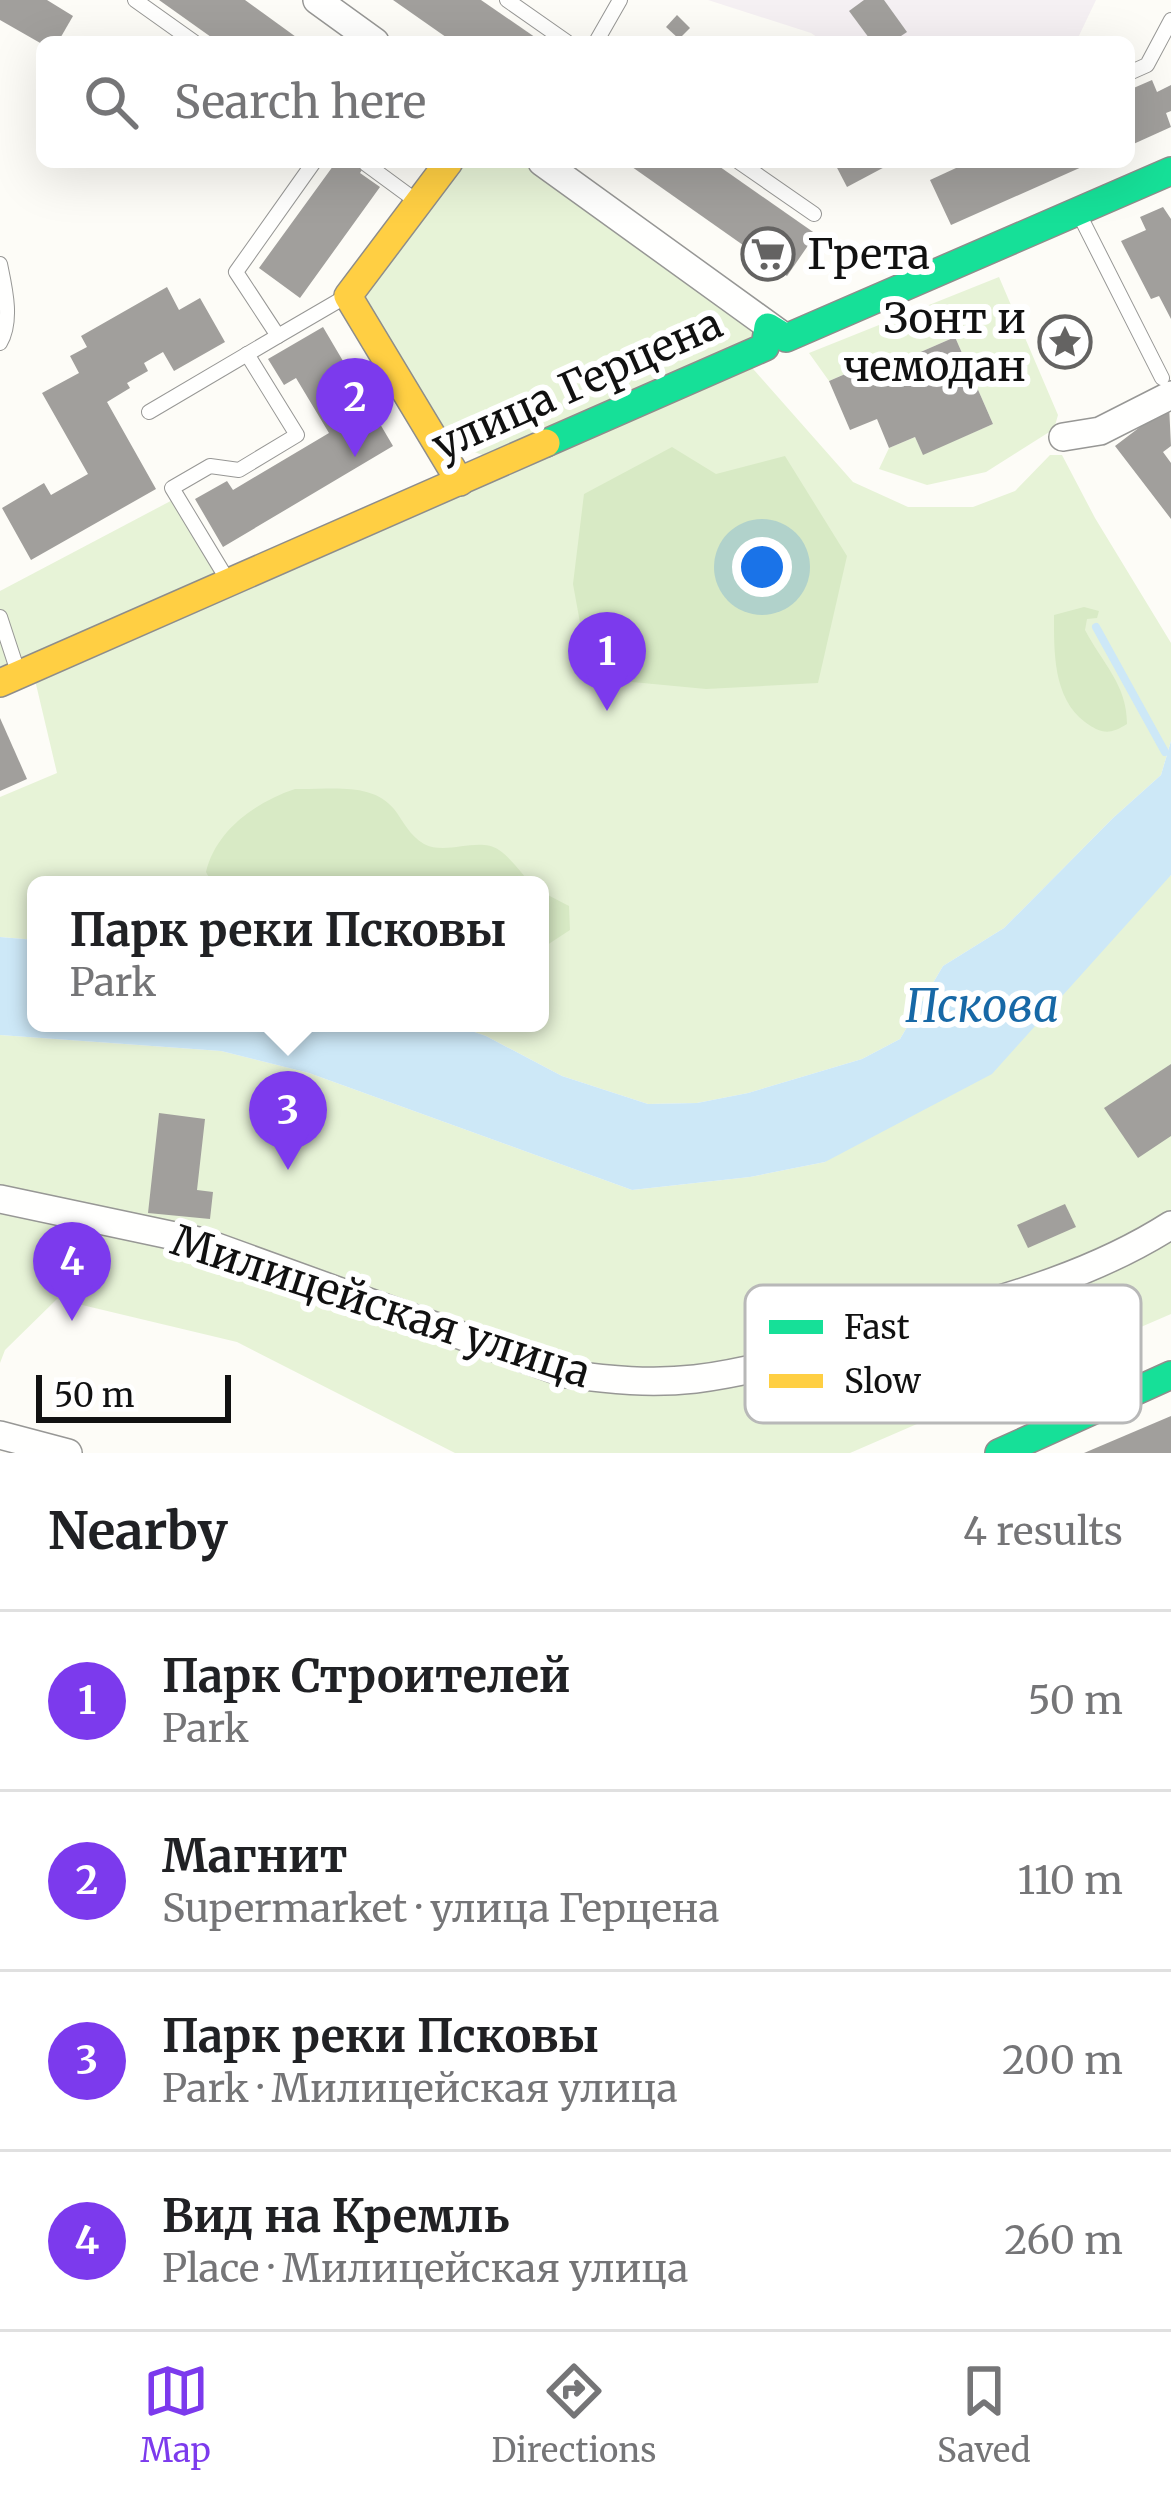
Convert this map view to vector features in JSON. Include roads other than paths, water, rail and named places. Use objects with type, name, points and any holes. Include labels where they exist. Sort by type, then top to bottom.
[{"type":"street","points":[[317,0],[367,36]]},
{"type":"street","points":[[444,168],[348,296],[460,482]]},
{"type":"street","points":[[550,168],[786,338]]},
{"type":"street","name":"улица Герцена","points":[[9,679],[765,347],[768,327],[786,338],[1171,171]]},
{"type":"street","points":[[1063,437],[1100,431],[1167,386]]},
{"type":"street","name":"Милицейская улица","points":[[0,1199],[203,1242],[567,1374],[626,1382],[697,1379],[745,1370]]},
{"type":"street","name":"Милицейская улица","points":[[1047,1285],[1129,1252],[1171,1226]]},
{"type":"street","points":[[1141,1389],[1171,1375]]},
{"type":"street","points":[[999,1453],[1065,1423]]},
{"type":"street","points":[[0,1435],[68,1453]]},
{"type":"lane","points":[[135,0],[186,36]]},
{"type":"lane","points":[[507,0],[558,36]]},
{"type":"lane","points":[[599,36],[620,0]]},
{"type":"lane","points":[[1135,70],[1147,65],[1171,20]]},
{"type":"lane","points":[[278,336],[236,272],[310,168]]},
{"type":"lane","points":[[371,168],[418,202]]},
{"type":"lane","points":[[748,168],[814,214]]},
{"type":"lane","points":[[1078,212],[1167,386]]},
{"type":"lane","points":[[0,264],[6,290],[2,336]]},
{"type":"lane","points":[[149,412],[348,296]]},
{"type":"lane","points":[[229,583],[172,488],[210,466],[239,470],[297,435],[247,354]]},
{"type":"lane","points":[[0,617],[9,679]]},
{"type":"water","name":"Пскова","points":[[1171,741],[1171,875],[992,1074],[825,1162],[750,1177],[632,1190],[309,1073],[221,1051],[0,1035],[0,937],[27,939],[27,1032],[474,1032],[562,1076],[648,1104],[697,1103],[748,1093],[862,1059],[900,1039],[943,966],[1004,928],[1161,775]]},
{"type":"waterway","points":[[1096,627],[1165,752]]},
{"type":"place","name":"Грета","points":[[768,254]]},
{"type":"place","name":"Зонт и чемодан","points":[[1065,342]]},
{"type":"place","name":"Магнит","points":[[355,457]]},
{"type":"place","name":"Парк Строителей","points":[[607,711]]},
{"type":"place","name":"Парк реки Псковы","points":[[288,1170]]},
{"type":"place","name":"Вид на Кремль","points":[[72,1321]]}]
